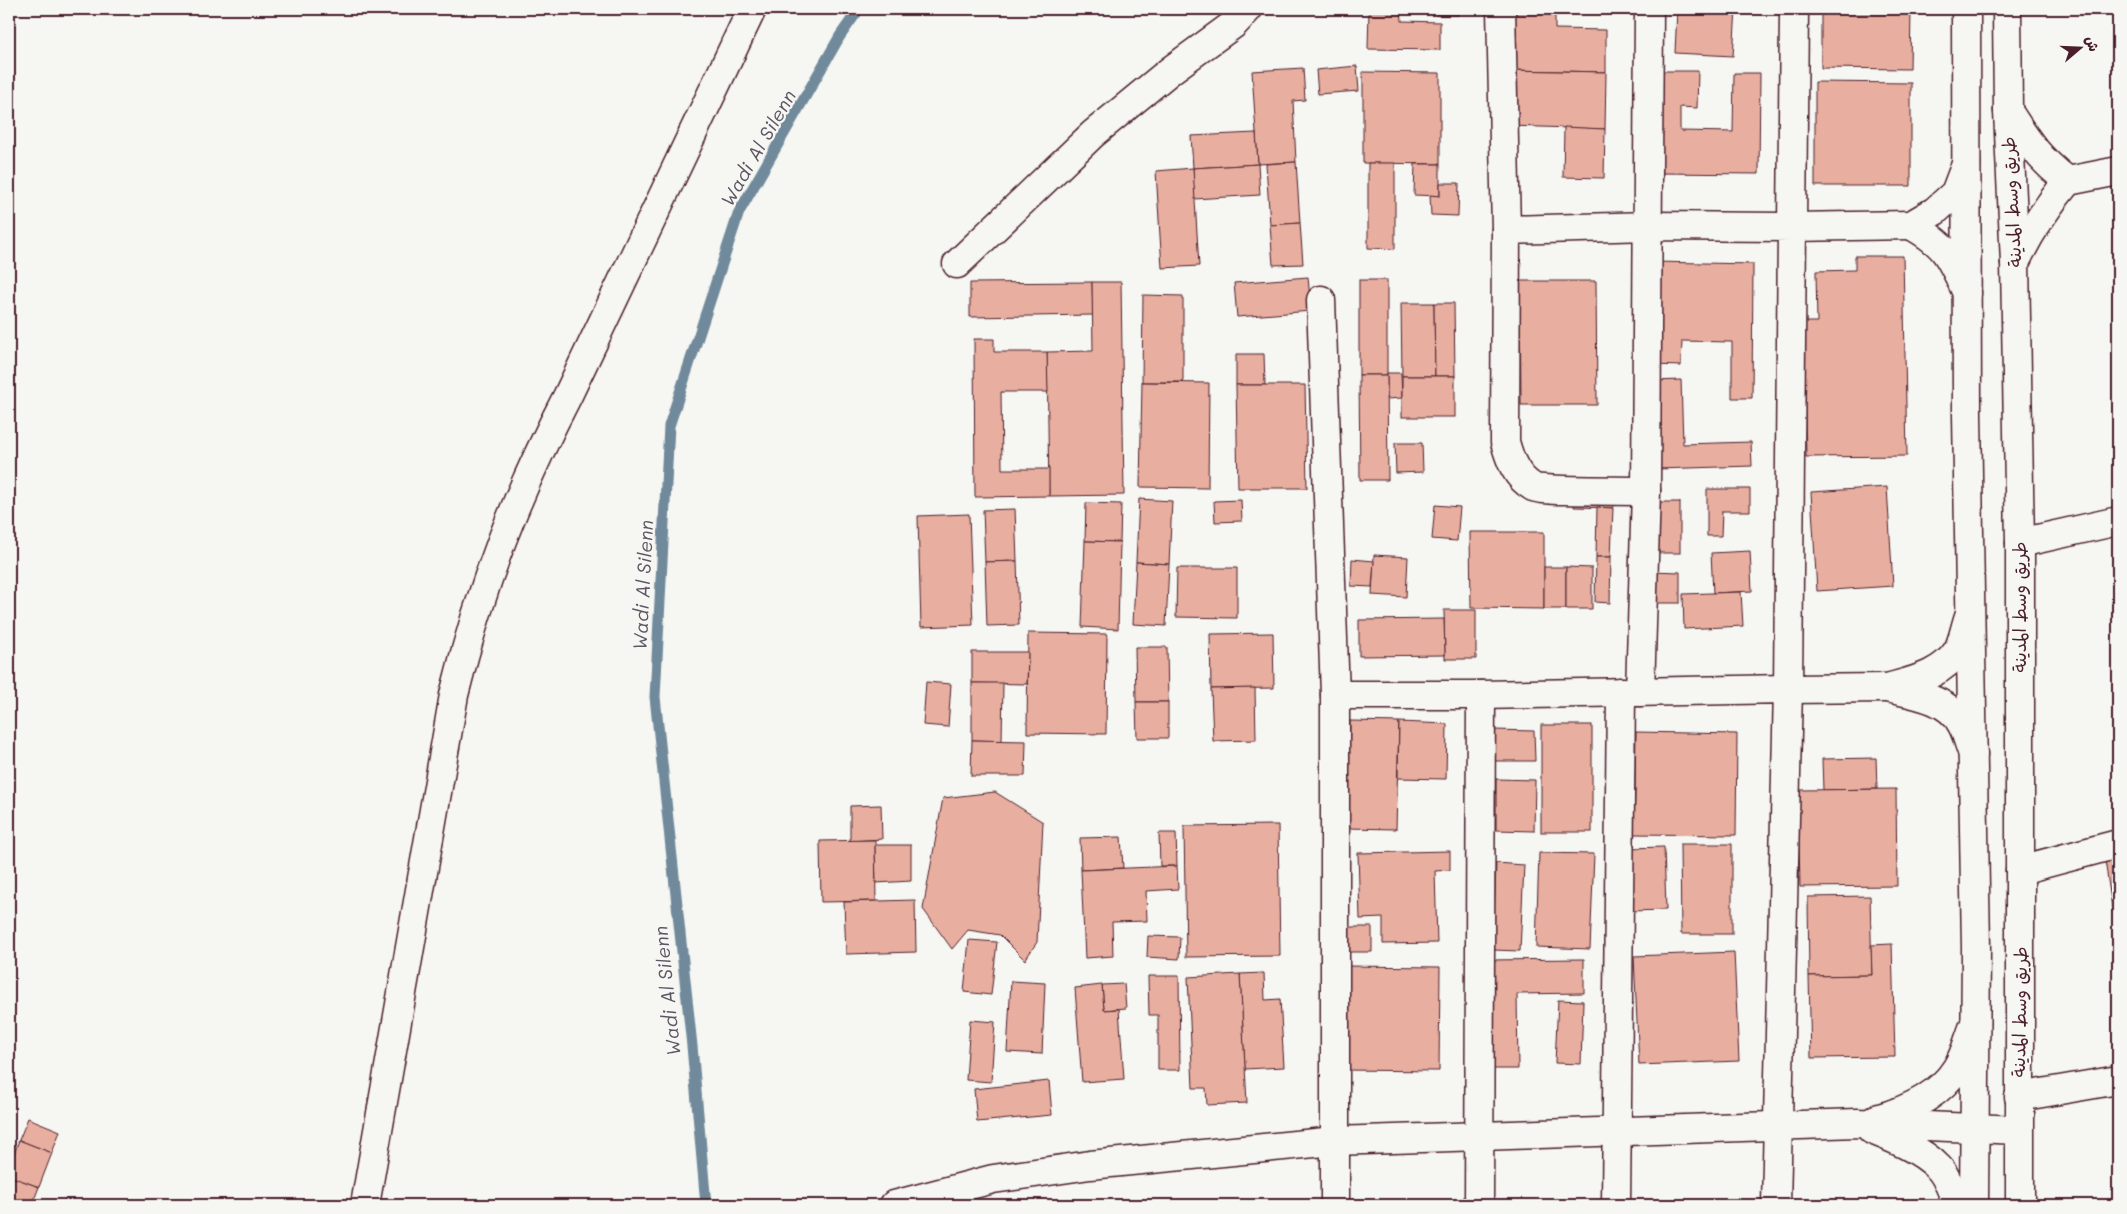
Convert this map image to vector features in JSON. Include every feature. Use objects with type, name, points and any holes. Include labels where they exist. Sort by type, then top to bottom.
[{"type":"street","points":[[365,1205],[454,695],[469,634],[487,575],[538,453],[568,395],[752,9]]},
{"type":"street","points":[[957,264],[1093,134],[1171,70],[1234,24],[1248,9]]},
{"type":"street","points":[[1501,9],[1506,230],[1505,442],[1510,460],[1520,477],[1534,489],[1646,490]]},
{"type":"street","points":[[1616,1205],[1631,692],[1646,490],[1650,226],[1650,9]]},
{"type":"street","points":[[1776,1205],[1788,689],[1794,9]]},
{"type":"street","points":[[1966,9],[1970,612],[1976,1021],[1974,1205]]},
{"type":"street","name":"طريق وسط المدينة","points":[[2007,9],[2008,111],[2015,263],[2020,543],[2020,1205]]},
{"type":"street","points":[[2008,111],[2032,149],[2050,168],[2068,181]]},
{"type":"street","points":[[1911,226],[1935,211],[1955,193],[1966,164]]},
{"type":"street","points":[[2015,263],[2030,229],[2044,208],[2068,181],[2118,171]]},
{"type":"street","points":[[1506,230],[1650,226],[1792,228],[1911,226],[1934,238],[1949,255],[1967,293]]},
{"type":"street","points":[[1321,300],[1334,695],[1335,1205]]},
{"type":"street","points":[[2020,543],[2118,521]]},
{"type":"street","points":[[1887,688],[1927,676],[1940,669],[1958,650],[1970,612]]},
{"type":"street","points":[[1334,695],[1481,695],[1887,688],[1930,699],[1946,706],[1962,723],[1973,754]]},
{"type":"street","points":[[1479,1205],[1481,695]]},
{"type":"street","points":[[2020,870],[2118,844]]},
{"type":"street","points":[[1857,1123],[1898,1113],[1936,1091],[1956,1069],[1976,1021]]},
{"type":"street","points":[[2019,1097],[2118,1080]]},
{"type":"street","points":[[1857,1123],[1903,1143],[1938,1166],[1953,1192],[1957,1205]]},
{"type":"street","points":[[894,1205],[993,1179],[1080,1166],[1335,1141],[1857,1123],[2019,1130]]},
{"type":"building","points":[[1369,9],[1401,9],[1402,21],[1440,22],[1440,50],[1368,49]]},
{"type":"building","points":[[1436,9],[1458,9],[1458,15],[1436,15]]},
{"type":"building","points":[[1510,9],[1555,9],[1555,29],[1606,30],[1606,72],[1509,70]]},
{"type":"building","points":[[1677,9],[1736,9],[1733,56],[1675,53]]},
{"type":"building","points":[[1821,9],[1911,9],[1910,69],[1821,68]]},
{"type":"building","points":[[1357,66],[1359,91],[1318,94],[1316,70]]},
{"type":"building","points":[[1303,68],[1305,100],[1293,101],[1296,162],[1258,164],[1252,71]]},
{"type":"building","points":[[1509,70],[1606,72],[1605,129],[1508,126]]},
{"type":"building","points":[[1661,71],[1698,71],[1697,108],[1680,107],[1680,131],[1733,132],[1734,73],[1760,73],[1759,174],[1660,173]]},
{"type":"building","points":[[1363,72],[1440,73],[1440,164],[1363,163]]},
{"type":"building","points":[[1815,82],[1911,83],[1911,186],[1815,186]]},
{"type":"building","points":[[1564,127],[1605,129],[1604,178],[1563,177]]},
{"type":"building","points":[[1256,133],[1258,164],[1193,168],[1191,136]]},
{"type":"building","points":[[1296,162],[1300,223],[1270,225],[1266,164]]},
{"type":"building","points":[[1368,163],[1395,163],[1395,249],[1368,248]]},
{"type":"building","points":[[1258,164],[1260,195],[1194,199],[1193,168]]},
{"type":"building","points":[[1415,164],[1440,164],[1440,196],[1414,195]]},
{"type":"building","points":[[1193,168],[1199,266],[1162,268],[1156,171]]},
{"type":"building","points":[[1440,183],[1459,183],[1458,216],[1431,215],[1430,195],[1440,196]]},
{"type":"building","points":[[1300,223],[1303,264],[1273,265],[1270,225]]},
{"type":"building","points":[[1855,256],[1903,256],[1907,456],[1806,457],[1803,322],[1817,322],[1816,271],[1855,270]]},
{"type":"building","points":[[1653,262],[1753,264],[1752,398],[1732,398],[1732,342],[1682,341],[1681,366],[1652,365]]},
{"type":"building","points":[[1308,277],[1311,311],[1237,317],[1234,283]]},
{"type":"building","points":[[1359,280],[1387,280],[1387,375],[1359,375]]},
{"type":"building","points":[[1520,281],[1596,281],[1597,405],[1521,405]]},
{"type":"building","points":[[1092,282],[1093,315],[970,317],[970,283]]},
{"type":"building","points":[[1092,282],[1121,282],[1124,495],[1049,496],[1047,352],[1093,351]]},
{"type":"building","points":[[1143,295],[1183,296],[1183,382],[1142,382]]},
{"type":"building","points":[[1401,303],[1434,303],[1435,376],[1402,376]]},
{"type":"building","points":[[1434,303],[1454,303],[1455,376],[1435,376]]},
{"type":"building","points":[[974,339],[994,339],[994,352],[1047,352],[1048,392],[1001,392],[1002,469],[1049,469],[1049,496],[975,497]]},
{"type":"building","points":[[1236,354],[1264,354],[1265,385],[1236,385]]},
{"type":"building","points":[[1387,373],[1401,373],[1402,398],[1387,399]]},
{"type":"building","points":[[1359,375],[1387,375],[1388,480],[1360,480]]},
{"type":"building","points":[[1402,376],[1455,376],[1455,417],[1402,417]]},
{"type":"building","points":[[1681,380],[1683,444],[1751,442],[1752,466],[1657,469],[1654,381]]},
{"type":"building","points":[[1142,382],[1209,383],[1208,488],[1140,487]]},
{"type":"building","points":[[1236,385],[1305,385],[1307,488],[1238,488]]},
{"type":"building","points":[[1395,443],[1422,443],[1423,472],[1396,473]]},
{"type":"building","points":[[1887,487],[1893,586],[1817,591],[1811,492]]},
{"type":"building","points":[[1707,489],[1750,489],[1750,511],[1722,511],[1721,536],[1707,536]]},
{"type":"building","points":[[1574,493],[1613,494],[1613,508],[1574,507]]},
{"type":"building","points":[[1139,499],[1172,501],[1169,564],[1136,562]]},
{"type":"building","points":[[1241,500],[1242,521],[1215,522],[1214,501]]},
{"type":"building","points":[[1651,502],[1680,502],[1680,553],[1651,553]]},
{"type":"building","points":[[1086,503],[1121,504],[1120,542],[1085,541]]},
{"type":"building","points":[[1435,505],[1460,507],[1457,541],[1432,539]]},
{"type":"building","points":[[1597,507],[1613,508],[1611,557],[1596,557]]},
{"type":"building","points":[[1015,509],[1017,561],[985,562],[983,510]]},
{"type":"building","points":[[969,514],[973,625],[921,627],[918,516]]},
{"type":"building","points":[[1470,532],[1544,532],[1544,609],[1471,608]]},
{"type":"building","points":[[1085,541],[1120,542],[1118,629],[1082,627]]},
{"type":"building","points":[[1750,551],[1752,591],[1713,593],[1711,553]]},
{"type":"building","points":[[1374,555],[1408,557],[1406,597],[1372,595]]},
{"type":"building","points":[[1596,557],[1611,557],[1610,603],[1595,602]]},
{"type":"building","points":[[1352,559],[1374,561],[1372,587],[1351,586]]},
{"type":"building","points":[[1017,561],[1019,625],[987,626],[985,562]]},
{"type":"building","points":[[1136,562],[1169,564],[1166,626],[1133,624]]},
{"type":"building","points":[[1544,567],[1566,567],[1566,609],[1544,609]]},
{"type":"building","points":[[1566,567],[1592,568],[1592,609],[1566,609]]},
{"type":"building","points":[[1177,568],[1237,568],[1237,618],[1176,617]]},
{"type":"building","points":[[1650,571],[1680,572],[1680,603],[1650,603]]},
{"type":"building","points":[[1741,592],[1743,626],[1684,629],[1683,594]]},
{"type":"building","points":[[1444,610],[1476,610],[1476,659],[1445,659]]},
{"type":"building","points":[[1444,619],[1445,655],[1359,656],[1359,620]]},
{"type":"building","points":[[1028,633],[1107,634],[1106,734],[1027,733]]},
{"type":"building","points":[[1273,633],[1274,688],[1211,689],[1210,634]]},
{"type":"building","points":[[1135,647],[1167,647],[1168,702],[1136,702]]},
{"type":"building","points":[[972,652],[1028,652],[1027,684],[972,683]]},
{"type":"building","points":[[926,682],[951,684],[948,727],[923,725]]},
{"type":"building","points":[[972,683],[1003,683],[1002,741],[972,740]]},
{"type":"building","points":[[1255,688],[1256,740],[1213,741],[1211,689]]},
{"type":"building","points":[[1136,702],[1168,702],[1168,738],[1137,738]]},
{"type":"building","points":[[1350,721],[1399,722],[1396,829],[1347,828]]},
{"type":"building","points":[[1399,722],[1447,724],[1446,779],[1398,778]]},
{"type":"building","points":[[1541,725],[1592,725],[1592,832],[1541,832]]},
{"type":"building","points":[[1493,730],[1534,731],[1535,761],[1492,761]]},
{"type":"building","points":[[1636,732],[1737,734],[1736,835],[1634,834]]},
{"type":"building","points":[[972,740],[1026,741],[1025,776],[971,776]]},
{"type":"building","points":[[1876,758],[1877,789],[1823,790],[1822,759]]},
{"type":"building","points":[[1496,779],[1535,780],[1534,831],[1496,830]]},
{"type":"building","points":[[1896,789],[1897,886],[1800,887],[1798,790]]},
{"type":"building","points":[[995,792],[1043,822],[1037,942],[1025,960],[1000,935],[968,930],[952,949],[923,909],[943,798]]},
{"type":"building","points":[[881,805],[882,839],[850,841],[850,806]]},
{"type":"building","points":[[1278,825],[1280,956],[1186,957],[1184,826]]},
{"type":"building","points":[[1159,833],[1176,833],[1177,866],[1160,866]]},
{"type":"building","points":[[1121,837],[1123,868],[1081,870],[1080,838]]},
{"type":"building","points":[[875,840],[876,901],[821,902],[820,841]]},
{"type":"building","points":[[1680,844],[1732,844],[1732,934],[1681,934]]},
{"type":"building","points":[[875,845],[911,845],[911,881],[876,883]]},
{"type":"building","points":[[1664,847],[1666,910],[1630,911],[1628,848]]},
{"type":"building","points":[[1450,851],[1450,870],[1435,871],[1437,943],[1383,944],[1383,918],[1360,919],[1358,853]]},
{"type":"building","points":[[1539,853],[1594,854],[1590,949],[1536,947]]},
{"type":"building","points":[[2118,859],[2118,948],[2105,860]]},
{"type":"building","points":[[1496,863],[1524,865],[1520,951],[1493,950]]},
{"type":"building","points":[[1177,866],[1178,889],[1146,891],[1147,921],[1112,922],[1113,956],[1085,958],[1081,870]]},
{"type":"building","points":[[1870,896],[1872,975],[1809,976],[1808,897]]},
{"type":"building","points":[[915,900],[916,952],[846,954],[844,902]]},
{"type":"building","points":[[1346,927],[1372,927],[1372,952],[1347,952]]},
{"type":"building","points":[[1148,936],[1180,937],[1179,959],[1147,957]]},
{"type":"building","points":[[969,940],[997,942],[991,995],[964,992]]},
{"type":"building","points":[[1892,944],[1895,1057],[1811,1058],[1809,976],[1872,975],[1871,945]]},
{"type":"building","points":[[1734,952],[1739,1061],[1639,1065],[1634,956]]},
{"type":"building","points":[[1584,959],[1584,993],[1517,994],[1518,1069],[1488,1069],[1487,960]]},
{"type":"building","points":[[1344,966],[1440,967],[1439,1071],[1343,1070]]},
{"type":"building","points":[[1264,973],[1265,1000],[1280,999],[1284,1067],[1245,1069],[1240,974]]},
{"type":"building","points":[[1240,974],[1247,1103],[1207,1105],[1206,1088],[1193,1088],[1188,977]]},
{"type":"building","points":[[1148,976],[1179,976],[1180,1070],[1158,1070],[1158,1015],[1149,1015]]},
{"type":"building","points":[[1011,981],[1045,983],[1042,1054],[1007,1052]]},
{"type":"building","points":[[1124,984],[1126,1008],[1104,1010],[1102,985]]},
{"type":"building","points":[[1102,985],[1104,1010],[1119,1009],[1124,1079],[1082,1082],[1075,988]]},
{"type":"building","points":[[1558,1000],[1583,1001],[1581,1064],[1555,1063]]},
{"type":"building","points":[[970,1020],[995,1022],[991,1082],[966,1080]]},
{"type":"building","points":[[1049,1081],[1052,1115],[977,1122],[974,1089]]},
{"type":"building","points":[[28,1118],[60,1131],[52,1153],[19,1140]]},
{"type":"building","points":[[19,1140],[52,1153],[39,1187],[9,1176],[9,1169]]},
{"type":"building","points":[[9,1176],[39,1187],[32,1205],[9,1205]]},
{"type":"building","points":[[1287,1202],[1287,1205],[1228,1205]]},
{"type":"waterway","name":"Wadi Al Silenn","points":[[706,1205],[692,1046],[655,697],[669,426],[739,212],[840,36],[859,9]]}]
